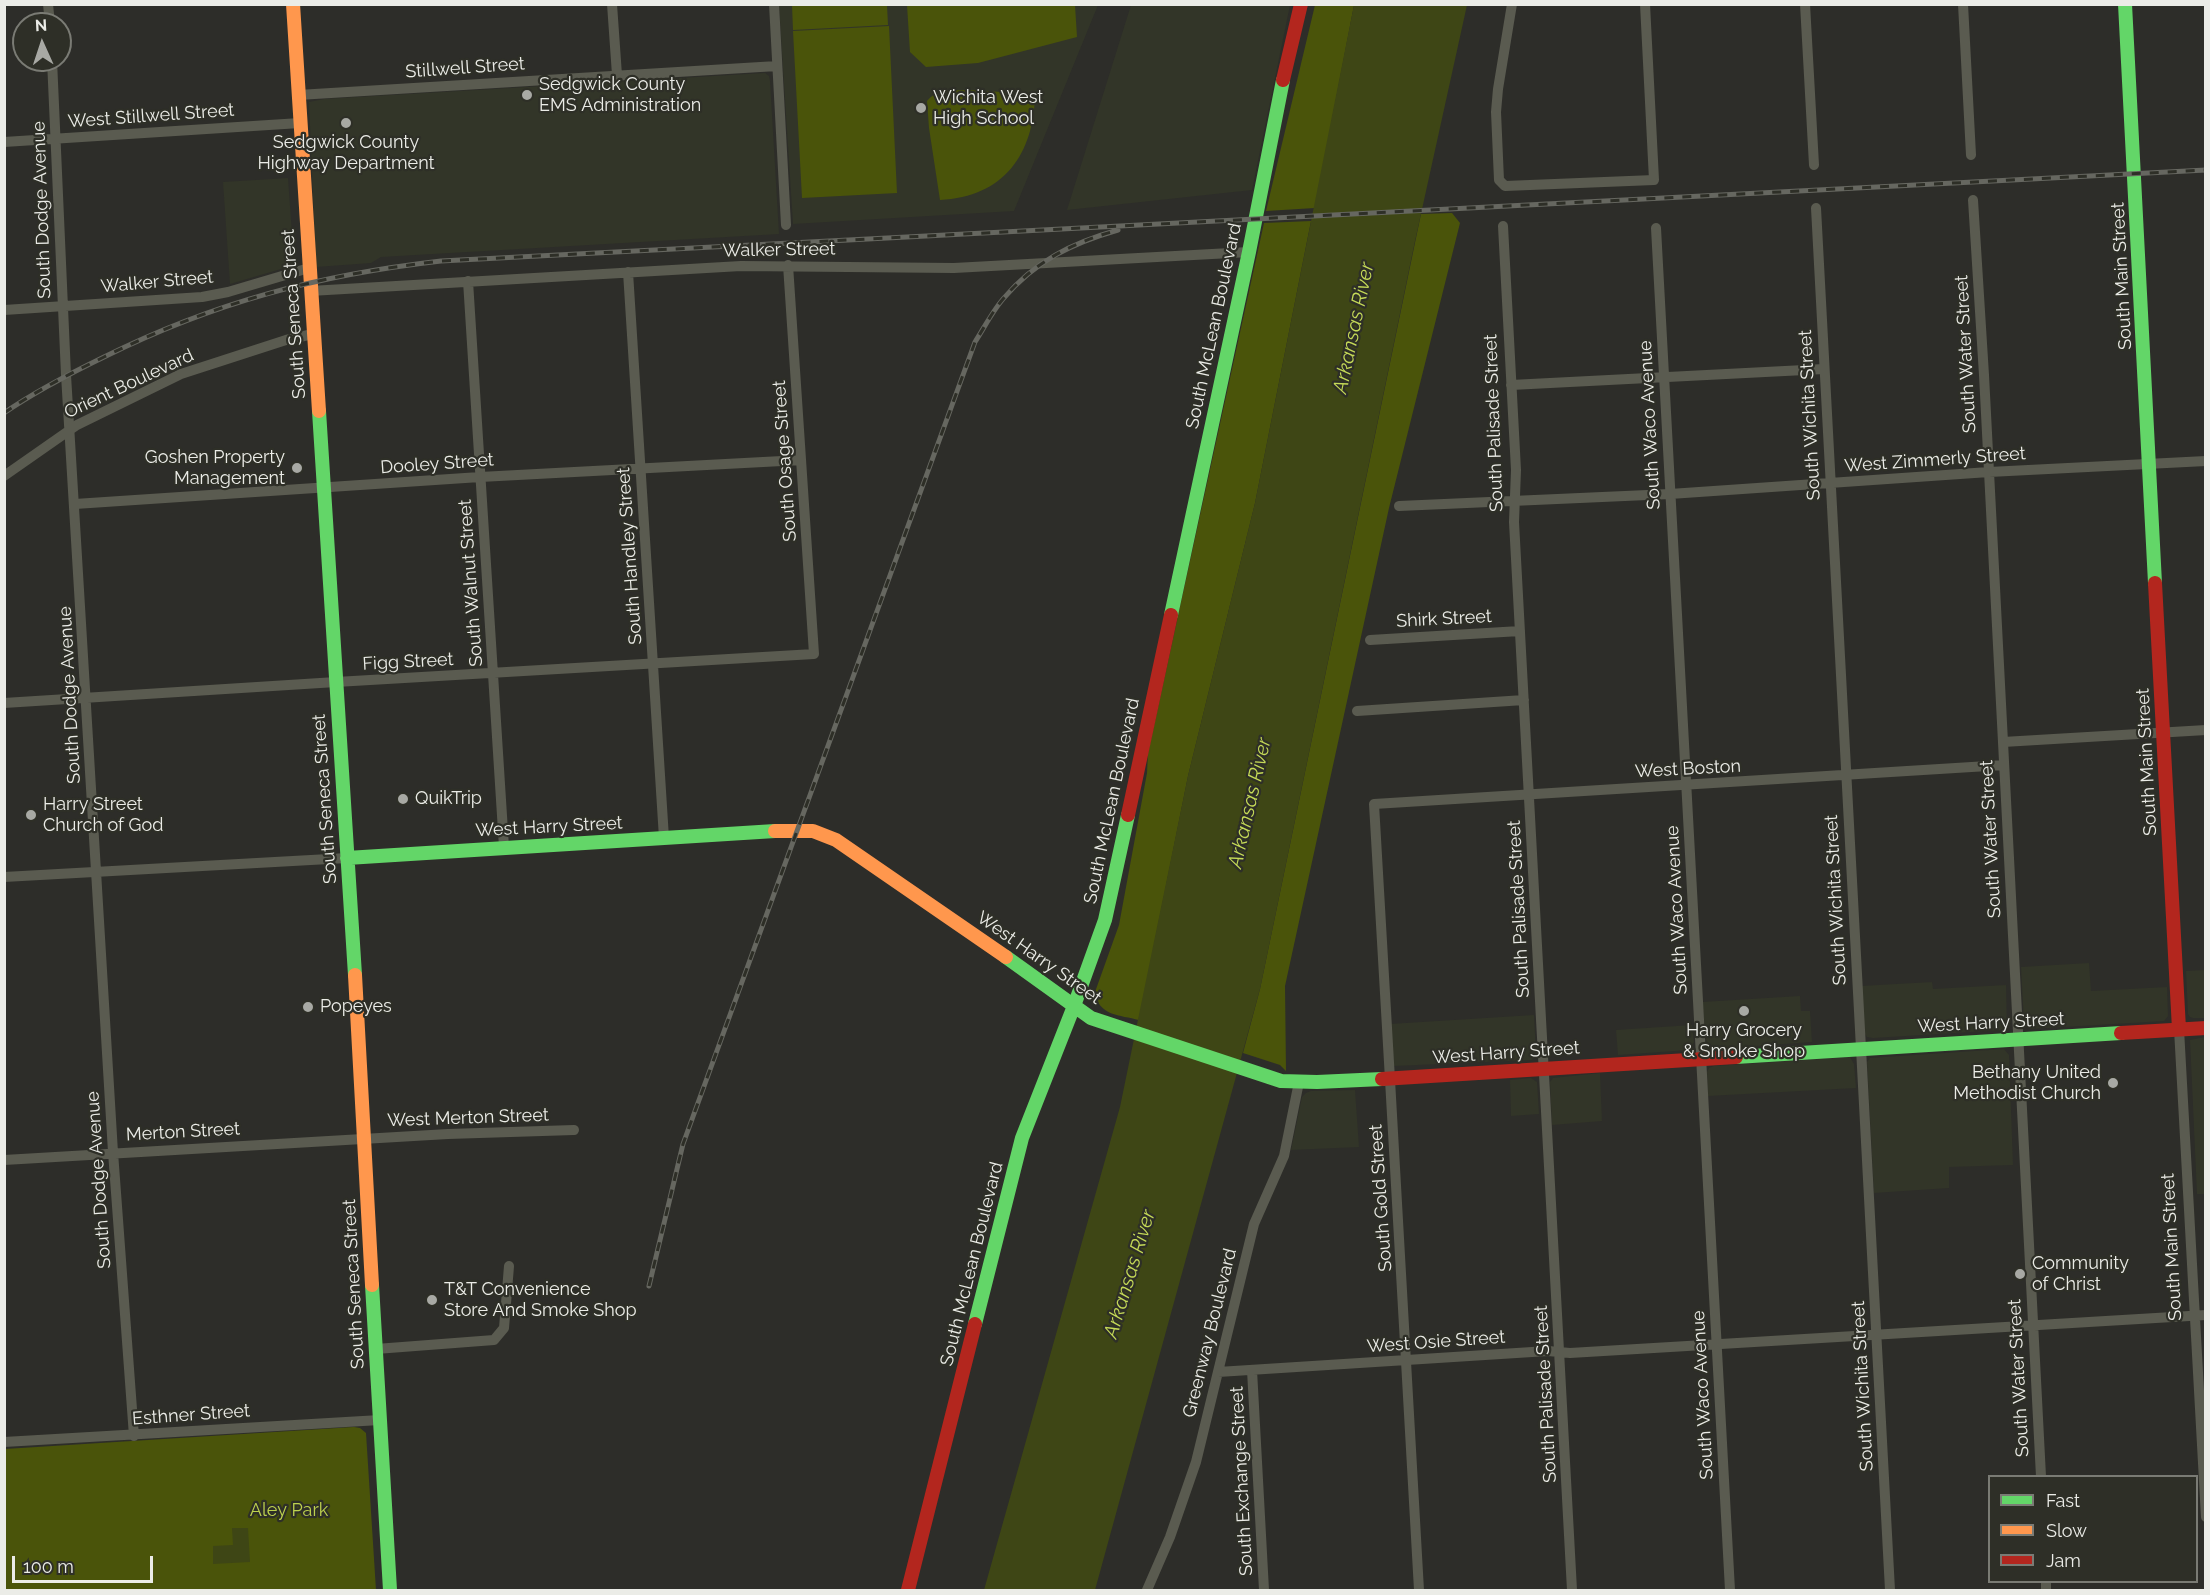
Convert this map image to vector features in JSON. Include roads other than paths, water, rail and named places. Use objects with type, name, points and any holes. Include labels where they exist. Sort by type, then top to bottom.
[{"type":"street","name":"South Seneca Street","points":[[293,4],[390,1590]]},
{"type":"street","points":[[612,4],[616,75]]},
{"type":"street","points":[[774,4],[786,225]]},
{"type":"street","name":"South McLean Boulevard","points":[[908,1590],[1022,1138],[1106,920],[1249,252],[1281,88],[1301,4]]},
{"type":"street","points":[[1512,4],[1496,112],[1499,180],[1505,186],[1654,180],[1645,4]]},
{"type":"street","points":[[1805,4],[1814,165]]},
{"type":"street","points":[[1963,4],[1971,155]]},
{"type":"street","name":"South Main Street","points":[[2125,4],[2179,1029],[2200,1315],[2205,1517]]},
{"type":"street","name":"Stillwell Street","points":[[298,95],[777,66]]},
{"type":"street","name":"South Dodge Avenue","points":[[53,72],[63,306],[113,1152],[134,1436]]},
{"type":"street","name":"West Stillwell Street","points":[[4,142],[300,123]]},
{"type":"street","name":"South Water Street","points":[[1973,200],[2041,1475]]},
{"type":"street","name":"South Wichita Street","points":[[1816,208],[1890,1590]]},
{"type":"street","name":"South Palisade Street","points":[[1503,226],[1516,470],[1514,522],[1572,1590]]},
{"type":"street","name":"South Waco Avenue","points":[[1656,228],[1730,1590]]},
{"type":"street","name":"Walker Street","points":[[310,291],[789,265],[954,268],[1249,252]]},
{"type":"street","name":"South Osage Street","points":[[789,265],[814,654]]},
{"type":"street","name":"Walker Street","points":[[4,310],[202,297],[228,292],[309,268]]},
{"type":"street","name":"South Handley Street","points":[[628,272],[664,838]]},
{"type":"street","name":"South Walnut Street","points":[[468,281],[504,847]]},
{"type":"street","name":"Orient Boulevard","points":[[4,476],[70,429],[181,374],[286,340],[313,334]]},
{"type":"street","points":[[1511,385],[1664,379],[1824,369]]},
{"type":"street","name":"Dooley Street","points":[[75,504],[480,477],[801,460]]},
{"type":"street","name":"West Zimmerly Street","points":[[1399,506],[1670,494],[1989,472],[2205,461]]},
{"type":"street","name":"Shirk Street","points":[[1370,640],[1520,631]]},
{"type":"street","name":"Figg Street","points":[[4,704],[814,654]]},
{"type":"street","points":[[1357,711],[1524,700]]},
{"type":"street","points":[[2003,742],[2205,730]]},
{"type":"street","name":"West Boston","points":[[1374,804],[2004,765]]},
{"type":"street","name":"South Gold Street","points":[[1374,804],[1419,1590]]},
{"type":"street","name":"West Harry Street","points":[[4,877],[798,830],[813,831],[836,840],[970,931],[1091,1018],[1115,1028],[1281,1081],[1389,1079],[2205,1028]]},
{"type":"street","name":"Greenway Boulevard","points":[[1147,1590],[1170,1537],[1196,1462],[1254,1224],[1284,1156],[1299,1082]]},
{"type":"street","name":"West Merton Street","points":[[364,1139],[573,1130]]},
{"type":"street","name":"Merton Street","points":[[4,1160],[364,1139]]},
{"type":"street","points":[[376,1348],[494,1340],[504,1328],[509,1266]]},
{"type":"street","name":"West Osie Street","points":[[1218,1372],[1548,1351],[1716,1345],[2200,1315]]},
{"type":"street","name":"South Exchange Street","points":[[1252,1370],[1264,1590]]},
{"type":"street","name":"Esthner Street","points":[[4,1442],[380,1420]]},
{"type":"water","name":"Arkansas River","points":[[1354,5],[1467,5],[1415,241],[1260,989],[1095,1590],[984,1590],[1120,1107],[1188,776],[1255,503]]},
{"type":"water","points":[[232,1528],[248,1528],[250,1562],[213,1564],[213,1546],[233,1545]]},
{"type":"railway","points":[[4,413],[28,397],[104,357],[145,338],[227,306],[352,274],[441,261],[2206,170]]},
{"type":"railway","points":[[649,1286],[683,1144],[975,342],[999,304],[1028,274],[1055,255],[1085,241],[1118,230]]},
{"type":"place","name":"Sedgwick County EMS Administration","points":[[527,95]]},
{"type":"place","name":"Wichita West High School","points":[[921,108]]},
{"type":"place","name":"Sedgwick County Highway Department","points":[[346,123]]},
{"type":"place","name":"Goshen Property Management","points":[[297,468]]},
{"type":"place","name":"QuikTrip","points":[[403,799]]},
{"type":"place","name":"Harry Street Church of God","points":[[31,815]]},
{"type":"place","name":"Popeyes","points":[[308,1007]]},
{"type":"place","name":"Harry Grocery & Smoke Shop","points":[[1744,1011]]},
{"type":"place","name":"Bethany United Methodist Church","points":[[2113,1083]]},
{"type":"place","name":"Community of Christ","points":[[2020,1274]]},
{"type":"place","name":"T&T Convenience Store And Smoke Shop","points":[[432,1300]]},
{"type":"park label","name":"Aley Park","points":[[289,1511]]}]
